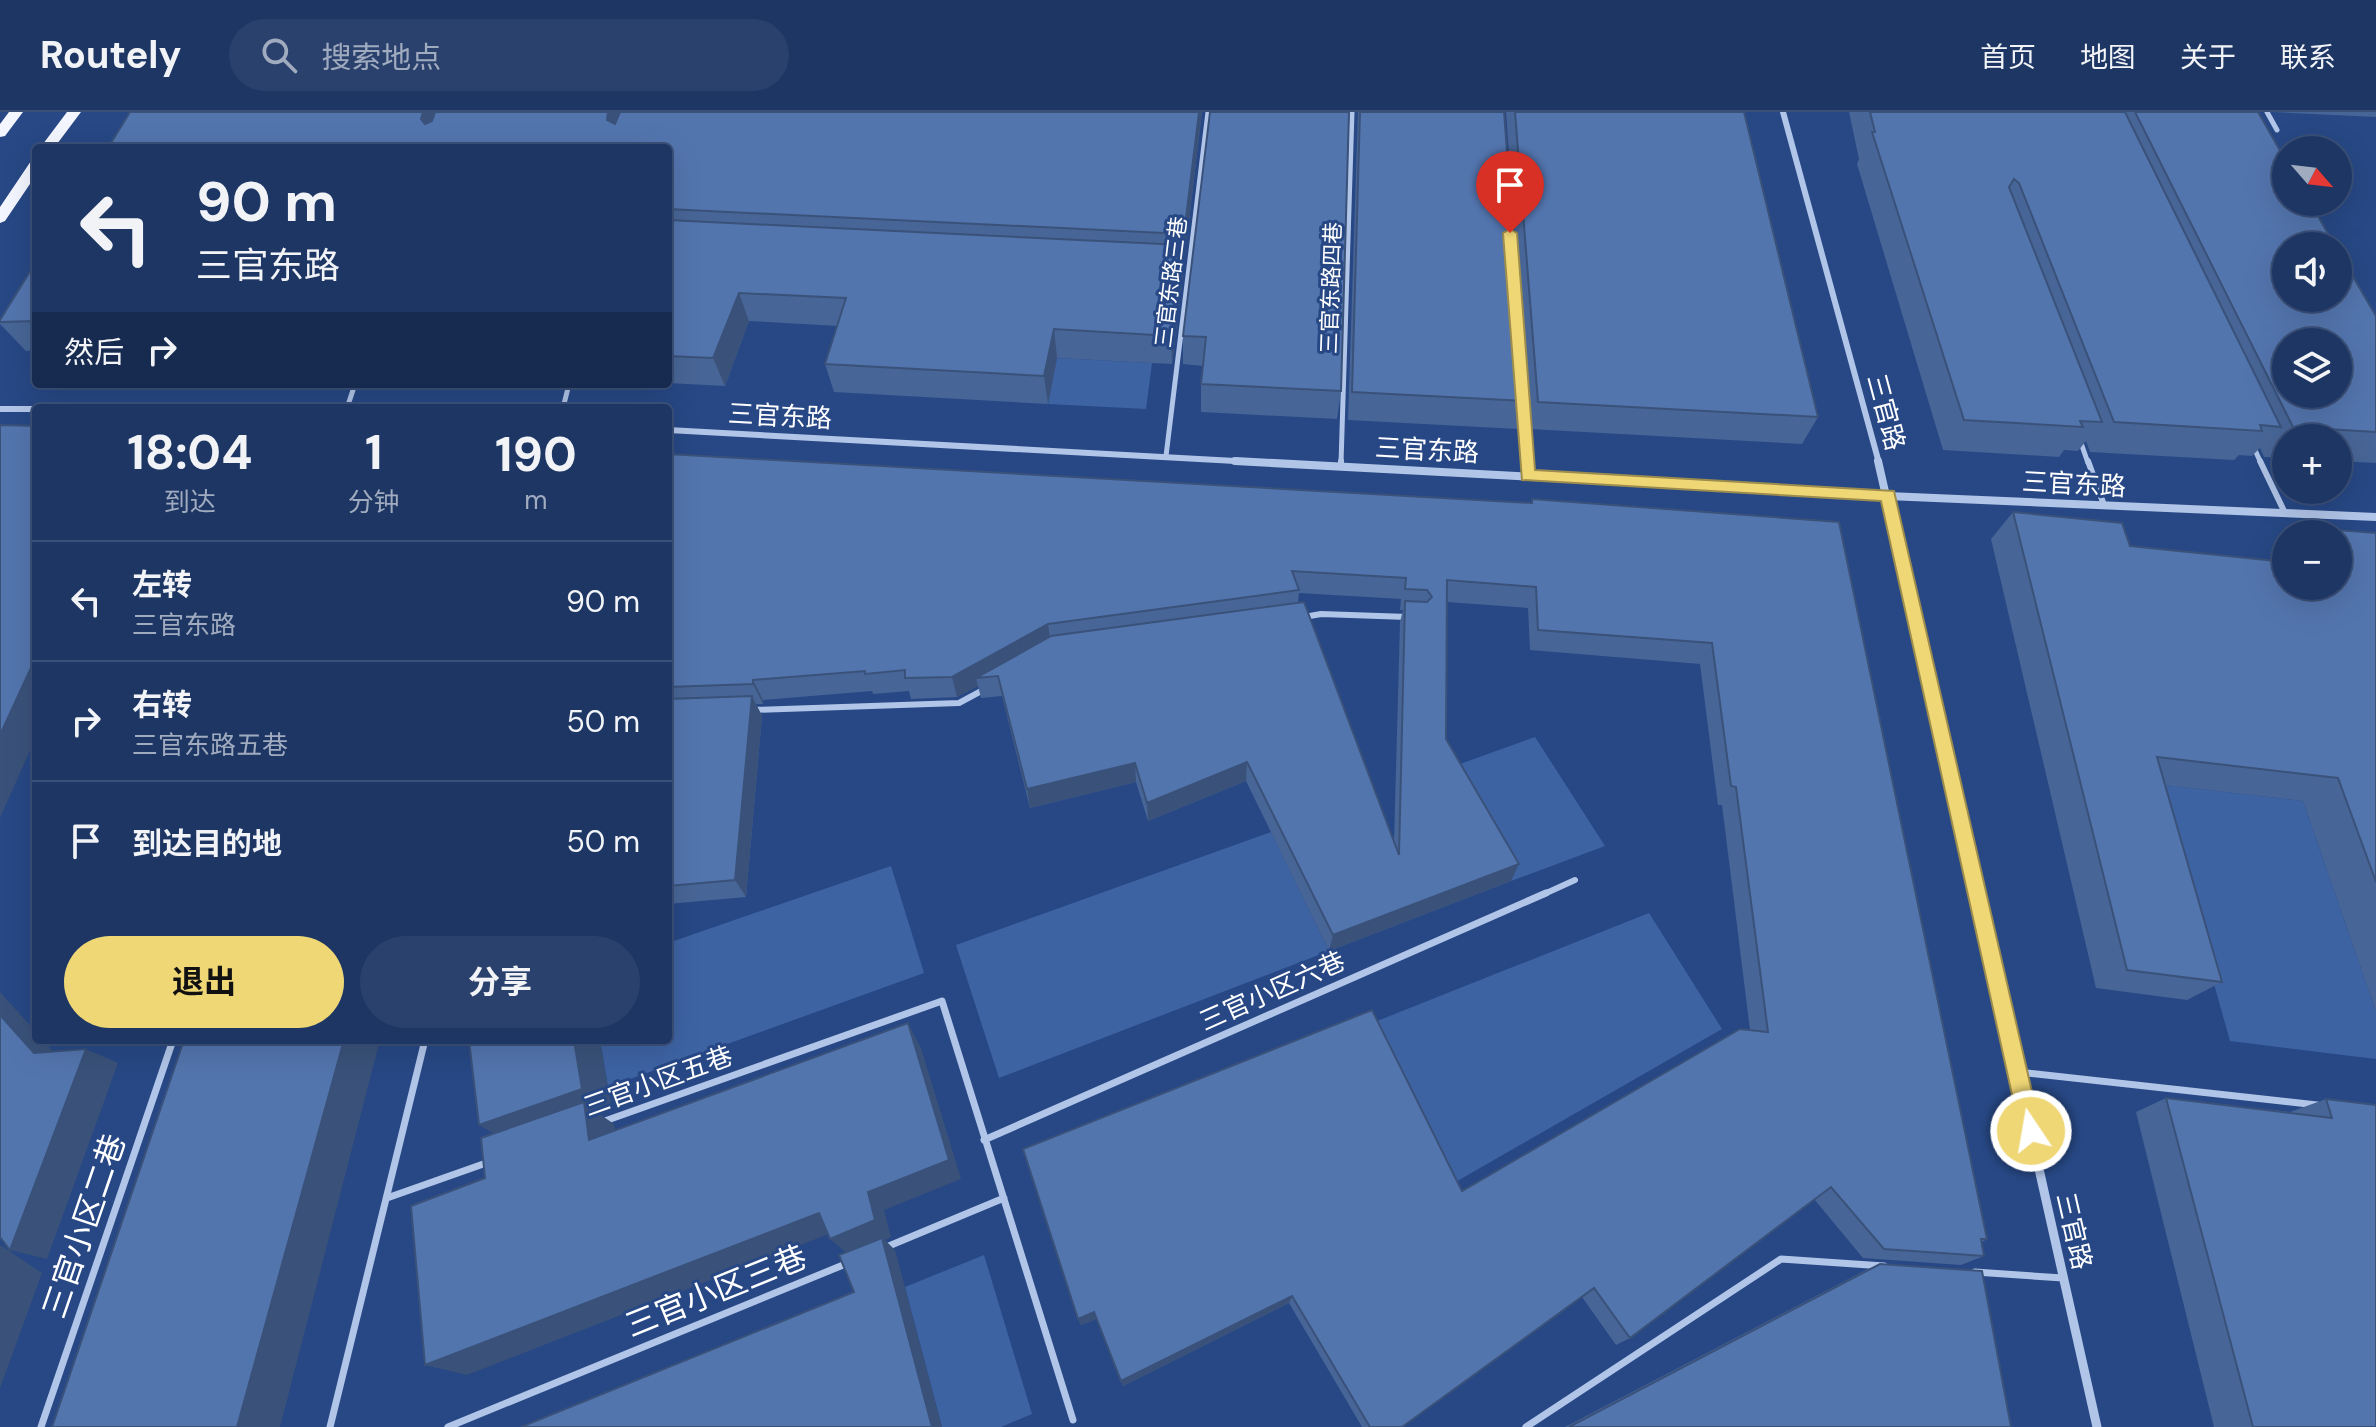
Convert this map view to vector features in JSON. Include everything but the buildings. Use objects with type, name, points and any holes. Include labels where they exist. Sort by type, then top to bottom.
[{"type":"main road","points":[[0,133],[16,112]]},
{"type":"main road","points":[[50,144],[74,112]]},
{"type":"main road","points":[[0,218],[32,170]]},
{"type":"street","name":"三官路","points":[[1783,112],[1888,496],[2097,1427]]},
{"type":"street","points":[[0,409],[32,409]]},
{"type":"street","name":"三官东路","points":[[672,430],[1888,496],[2376,517]]},
{"type":"lane","name":"三官东路三巷","points":[[1166,456],[1208,112]]},
{"type":"lane","name":"三官东路四巷","points":[[1341,466],[1352,112]]},
{"type":"lane","points":[[2267,112],[2277,130]]},
{"type":"lane","points":[[1173,268],[1189,269]]},
{"type":"lane","points":[[1521,397],[1527,476]]},
{"type":"lane","points":[[2077,433],[2104,505]]},
{"type":"lane","points":[[2251,442],[2285,513]]},
{"type":"lane","points":[[1290,619],[1321,614],[1421,617]]},
{"type":"lane","points":[[745,711],[959,703],[999,681]]},
{"type":"lane","name":"三官小区六巷","points":[[984,1140],[1575,880]]},
{"type":"lane","name":"三官小区五巷","points":[[597,1124],[942,1001],[984,1140]]},
{"type":"lane","name":"三官小区二巷","points":[[41,1427],[172,1044]]},
{"type":"lane","points":[[330,1427],[424,1044]]},
{"type":"lane","points":[[2018,1072],[2329,1107]]},
{"type":"lane","points":[[984,1140],[1073,1420]]},
{"type":"lane","points":[[387,1198],[492,1161]]},
{"type":"lane","points":[[872,1253],[1004,1198]]},
{"type":"lane","name":"三官小区三巷","points":[[448,1427],[857,1259]]},
{"type":"lane","points":[[1526,1427],[1781,1259],[1891,1266]]},
{"type":"lane","points":[[1969,1271],[2063,1278]]},
{"type":"shaded area","points":[[1057,358],[1152,363],[1146,409],[1048,404]]},
{"type":"shaded area","points":[[1535,737],[1605,846],[1511,881],[1446,769]]},
{"type":"shaded area","points":[[2158,784],[2303,801],[2376,1012],[2376,1059],[2230,1041]]},
{"type":"shaded area","points":[[1271,832],[1329,951],[999,1078],[956,945]]},
{"type":"shaded area","points":[[891,866],[924,973],[608,1087],[601,1044],[672,1044],[672,942]]},
{"type":"shaded area","points":[[1649,913],[1722,1029],[1447,1187],[1367,1025]]},
{"type":"shaded area","points":[[984,1255],[1032,1414],[1001,1427],[942,1427],[905,1287]]},
{"type":"route","points":[[1510,233],[1527,476],[1888,496],[2031,1131]]}]
